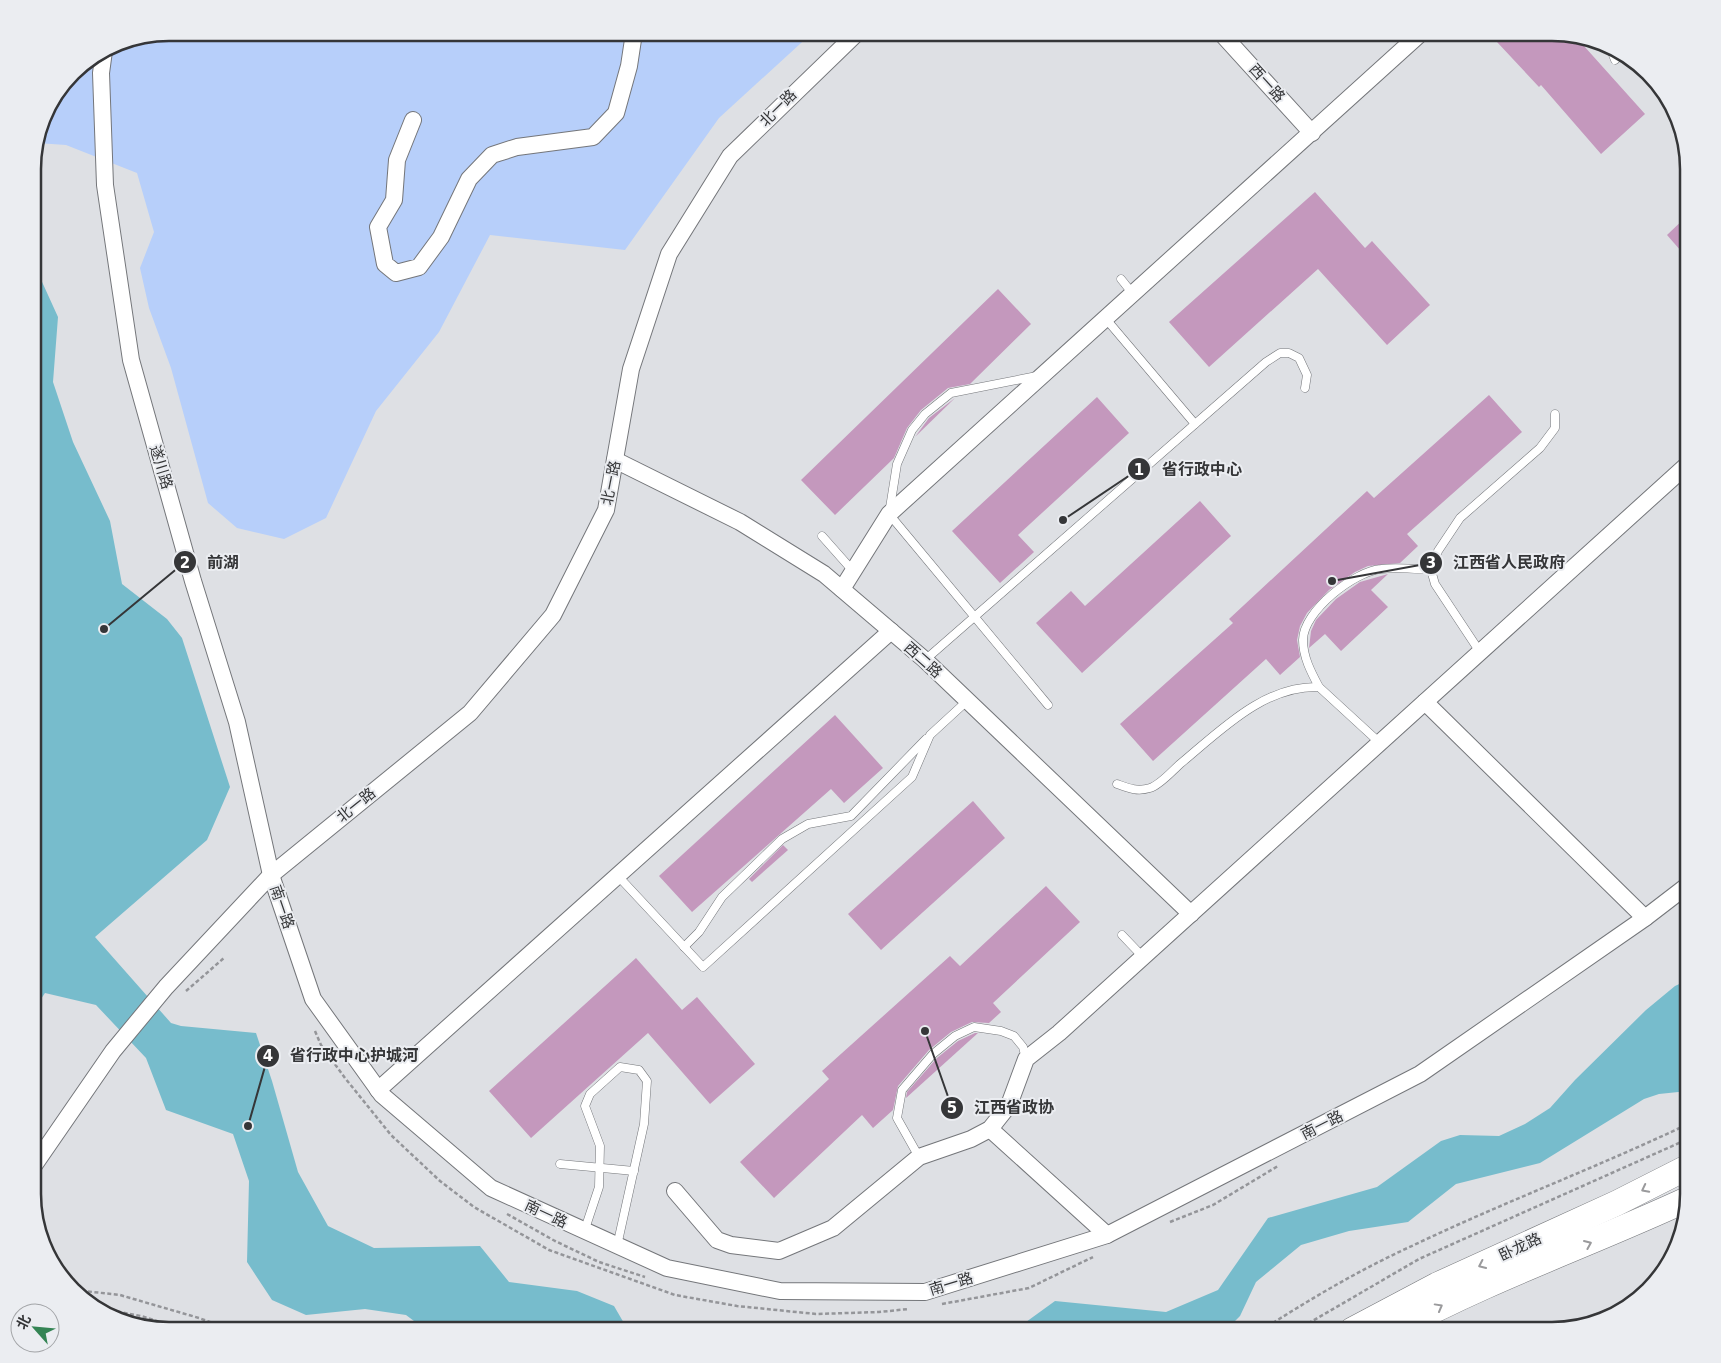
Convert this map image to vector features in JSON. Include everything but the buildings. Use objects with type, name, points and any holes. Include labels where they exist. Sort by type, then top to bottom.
[{"type":"main road","name":"卧龙路","points":[[1367,1322],[1437,1285],[1617,1203],[1680,1171]]},
{"type":"main road","name":"卧龙路","points":[[1411,1322],[1450,1301],[1620,1231],[1679,1203]]},
{"type":"street","points":[[413,120],[397,160],[394,200],[378,227],[385,264],[396,274],[419,267],[441,236],[470,179],[492,155],[517,147],[593,137],[616,113],[629,66],[633,41]]},
{"type":"street","name":"北一路","points":[[42,1154],[113,1050],[166,987],[271,875],[470,713],[553,615],[606,510],[631,369],[669,254],[730,156],[848,41]]},
{"type":"street","name":"西一路","points":[[1229,41],[1312,133]]},
{"type":"street","points":[[842,589],[889,514],[1312,133],[1411,41]]},
{"type":"street","name":"遂川路","points":[[103,60],[101,73],[105,185],[131,360],[193,581],[237,722],[271,875]]},
{"type":"street","name":"西二路","points":[[615,460],[740,522],[824,574],[925,660],[1191,914]]},
{"type":"street","points":[[675,1192],[717,1240],[731,1245],[778,1251],[833,1228],[919,1157],[971,1139],[990,1129],[1009,1104],[1026,1059],[1191,914],[1680,471]]},
{"type":"street","points":[[378,1090],[891,631]]},
{"type":"street","points":[[1426,702],[1645,918]]},
{"type":"street","name":"南一路","points":[[271,875],[313,999],[378,1090],[491,1188],[584,1232],[667,1268],[780,1291],[925,1292],[1107,1235],[1420,1074],[1645,918],[1680,891]]},
{"type":"street","points":[[990,1129],[1107,1235]]},
{"type":"lane","points":[[1121,279],[1133,294]]},
{"type":"lane","points":[[1106,319],[1195,424]]},
{"type":"lane","points":[[925,660],[1266,362],[1280,353],[1289,353],[1299,358],[1308,375],[1305,388]]},
{"type":"lane","points":[[1044,375],[951,393],[925,414],[912,430],[897,464],[889,514],[1048,705]]},
{"type":"lane","points":[[1480,652],[1435,584],[1431,570],[1438,552],[1460,518],[1540,448],[1555,428],[1555,414]]},
{"type":"lane","points":[[822,536],[853,571]]},
{"type":"lane","points":[[1380,743],[1319,687],[1308,667],[1303,638],[1314,613],[1340,586],[1380,569],[1431,570]]},
{"type":"lane","points":[[1116,784],[1134,790],[1152,788],[1221,730],[1260,703],[1284,691],[1301,687],[1319,687]]},
{"type":"lane","points":[[684,947],[699,932],[722,897],[782,839],[808,824],[851,816],[930,735],[967,701]]},
{"type":"lane","points":[[618,876],[703,967],[912,777],[930,735]]},
{"type":"lane","points":[[1122,935],[1143,957]]},
{"type":"lane","points":[[919,1157],[897,1118],[902,1090],[933,1054],[955,1036],[974,1027],[1001,1031],[1014,1036],[1023,1048],[1026,1059]]},
{"type":"lane","points":[[584,1232],[599,1187],[600,1146],[585,1106],[590,1094],[620,1067],[639,1070],[647,1081],[644,1124],[617,1246]]},
{"type":"lane","points":[[560,1164],[634,1171]]},
{"type":"path","points":[[183,994],[224,958]]},
{"type":"path","points":[[314,1027],[321,1045],[391,1136],[440,1181],[474,1207],[549,1250],[675,1295],[738,1306],[816,1314],[879,1312],[915,1308]]},
{"type":"path","points":[[1274,1322],[1304,1303],[1413,1245],[1614,1159],[1680,1128]]},
{"type":"path","points":[[1311,1322],[1418,1260],[1680,1143]]},
{"type":"path","points":[[1168,1222],[1213,1205],[1286,1161]]},
{"type":"path","points":[[504,1212],[555,1241],[599,1262],[652,1279]]},
{"type":"path","points":[[932,1306],[1029,1288],[1100,1254]]},
{"type":"path","points":[[87,1291],[120,1295],[209,1322]]},
{"type":"path","points":[[121,1312],[155,1320]]},
{"type":"shaded area","points":[[803,41],[719,118],[625,250],[490,235],[439,332],[376,411],[326,518],[284,539],[237,528],[208,503],[171,368],[149,308],[140,268],[154,232],[137,173],[66,145],[44,143],[54,113],[73,85],[105,58],[128,48],[153,42]]},
{"type":"shaded area","points":[[42,282],[58,317],[53,382],[73,442],[110,521],[122,584],[167,619],[182,638],[230,787],[207,840],[95,937],[171,1023],[181,1026],[256,1033],[298,1172],[328,1226],[374,1248],[480,1246],[509,1282],[577,1291],[614,1306],[623,1322],[415,1322],[406,1315],[365,1309],[306,1315],[272,1300],[247,1262],[249,1181],[233,1134],[166,1110],[146,1058],[96,1005],[45,993],[42,998]]},
{"type":"shaded area","points":[[1680,984],[1680,1092],[1659,1094],[1644,1099],[1540,1163],[1456,1184],[1408,1222],[1349,1231],[1301,1245],[1256,1282],[1240,1316],[1234,1322],[1026,1322],[1055,1301],[1166,1312],[1218,1290],[1268,1218],[1377,1187],[1441,1141],[1460,1135],[1499,1136],[1525,1124],[1550,1108],[1575,1080],[1646,1010]]},
{"type":"place","name":"省行政中心","points":[[1063,520]]},
{"type":"place","name":"江西省人民政府","points":[[1332,581]]},
{"type":"place","name":"前湖","points":[[104,629]]},
{"type":"place","name":"江西省政协","points":[[925,1031]]},
{"type":"place","name":"省行政中心护城河","points":[[248,1126]]}]
